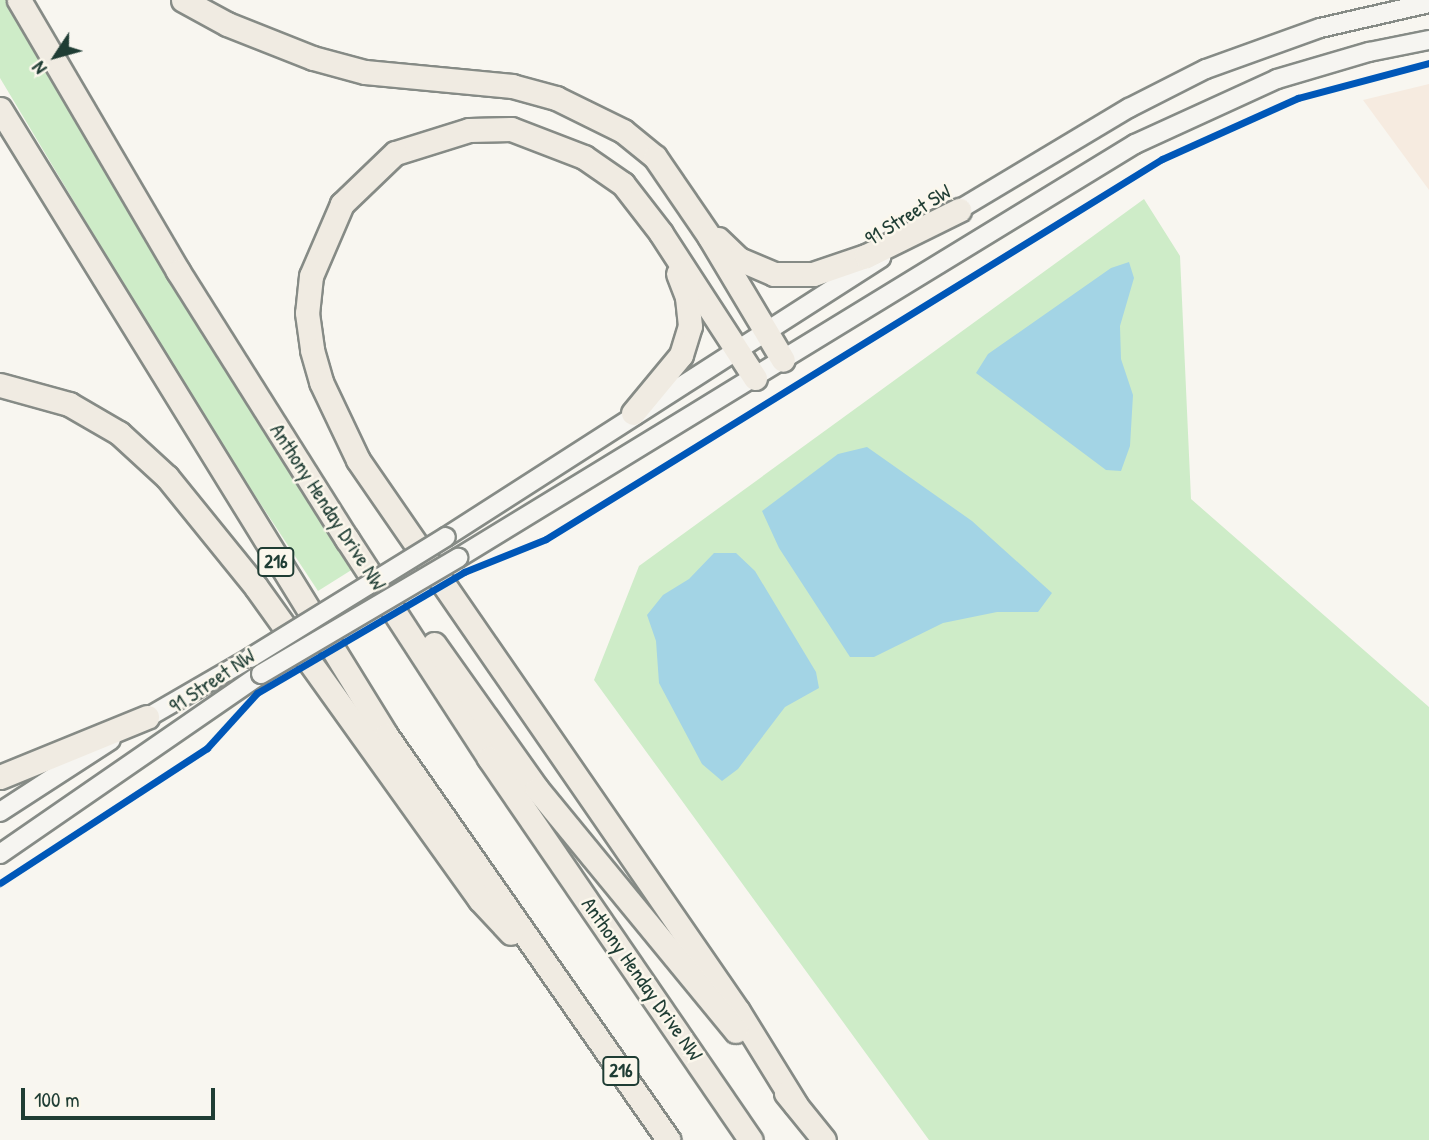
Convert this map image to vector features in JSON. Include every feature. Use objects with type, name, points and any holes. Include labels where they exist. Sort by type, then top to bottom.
[{"type":"highway","name":"Anthony Henday Drive NW","points":[[19,0],[178,271],[347,539],[489,758],[751,1140]]},
{"type":"highway","points":[[183,0],[268,41],[365,72],[512,86],[556,99],[623,131],[655,157],[783,360]]},
{"type":"highway","name":"216","points":[[0,109],[305,609],[386,735],[668,1140]]},
{"type":"highway","points":[[755,378],[661,233],[623,184],[584,157],[547,139],[512,129],[469,130],[435,138],[395,153],[342,204],[311,276],[307,313],[312,350],[321,382],[358,460],[738,1011],[796,1105]]},
{"type":"highway","points":[[684,200],[739,259],[774,274],[813,274],[866,256],[959,210]]},
{"type":"highway","points":[[633,413],[681,355],[690,326],[688,297],[661,233]]},
{"type":"highway","points":[[0,385],[69,404],[119,433],[167,477],[256,587],[480,900],[573,1001]]},
{"type":"highway","points":[[347,539],[427,635],[554,811],[824,1140]]},
{"type":"highway","points":[[0,777],[147,717]]},
{"type":"main road","name":"91 Street SW","points":[[446,537],[633,413],[1119,114],[1206,69],[1320,28],[1429,3]]},
{"type":"main road","points":[[755,378],[1161,131],[1310,68],[1429,40]]},
{"type":"main road","name":"91 Street NW","points":[[0,854],[261,674],[755,378]]},
{"type":"main road","name":"91 Street NW","points":[[0,812],[147,717],[250,658],[446,537]]},
{"type":"shaded area","points":[[1429,84],[1429,190],[1363,100]]},
{"type":"green space","points":[[0,0],[7,0],[187,303],[353,569],[318,591],[202,415],[0,78]]},
{"type":"green space","points":[[1144,199],[1180,256],[1191,499],[1429,707],[1429,1140],[929,1140],[594,680],[639,566]]},
{"type":"water","points":[[1129,262],[1134,278],[1120,326],[1121,359],[1133,395],[1130,446],[1121,471],[1106,470],[976,373],[988,354],[1111,268]]},
{"type":"water","points":[[867,447],[972,521],[1052,593],[1038,612],[997,612],[943,623],[874,657],[850,657],[779,548],[762,511],[838,454]]},
{"type":"water","points":[[714,553],[736,553],[755,571],[816,672],[819,688],[785,707],[738,769],[722,781],[702,764],[659,683],[656,641],[647,615],[663,595],[689,579]]},
{"type":"cycle path","points":[[0,883],[207,748],[257,693],[464,572],[546,539],[1162,159],[1298,98],[1429,63]]}]
